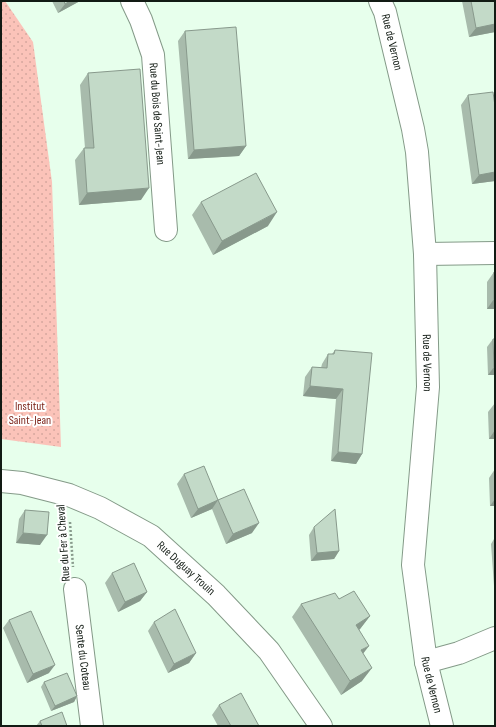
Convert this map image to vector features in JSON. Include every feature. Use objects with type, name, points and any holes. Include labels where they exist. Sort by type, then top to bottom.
[{"type":"street","name":"Rue du Bois de Saint-Jean","points":[[132,1],[141,20],[153,55],[166,230]]},
{"type":"street","name":"Rue de Vernon","points":[[380,1],[385,12],[413,129],[417,152],[425,254],[428,387],[413,565],[426,662],[442,726]]},
{"type":"street","points":[[425,254],[495,253]]},
{"type":"street","name":"Rue Duguay Trouin","points":[[1,481],[22,483],[69,496],[100,508],[151,536],[216,595],[269,652],[321,726]]},
{"type":"street","name":"Sente du Coteau","points":[[75,589],[92,726]]},
{"type":"street","points":[[426,662],[459,654],[495,638]]},
{"type":"path","name":"Rue du Fer à Cheval","points":[[69,496],[75,589]]},
{"type":"green space","name":"Institut Saint-Jean","points":[[1,1],[5,1],[33,42],[52,182],[61,447],[1,439]]},
{"type":"building","points":[[471,1],[495,1],[495,24],[476,28]]},
{"type":"building","points":[[236,27],[246,146],[194,150],[185,31]]},
{"type":"building","points":[[140,69],[149,188],[87,193],[84,148],[94,148],[88,73]]},
{"type":"building","points":[[493,92],[495,106],[495,172],[479,175],[468,95]]},
{"type":"building","points":[[256,173],[277,212],[222,241],[201,202]]},
{"type":"building","points":[[495,272],[495,299],[494,299]]},
{"type":"building","points":[[493,339],[495,339],[495,367],[494,367]]},
{"type":"building","points":[[335,350],[372,353],[362,454],[338,452],[343,389],[310,386],[312,367],[327,368],[328,354],[334,354]]},
{"type":"building","points":[[204,466],[218,500],[198,509],[184,474]]},
{"type":"building","points":[[244,489],[259,523],[233,534],[218,500]]},
{"type":"building","points":[[335,509],[339,551],[317,553],[314,527]]},
{"type":"building","points":[[25,510],[49,512],[47,535],[23,533]]},
{"type":"building","points":[[134,563],[147,592],[125,602],[112,573]]},
{"type":"building","points":[[354,591],[370,616],[356,625],[369,646],[361,650],[372,668],[350,681],[301,604],[335,593],[339,599]]},
{"type":"building","points":[[175,609],[196,653],[174,664],[154,622]]},
{"type":"building","points":[[31,611],[55,665],[33,674],[9,620]]},
{"type":"building","points":[[67,673],[77,696],[55,706],[44,682]]},
{"type":"building","points":[[241,693],[259,726],[231,726],[219,705]]},
{"type":"building","points":[[62,712],[67,726],[42,726],[40,721]]}]
